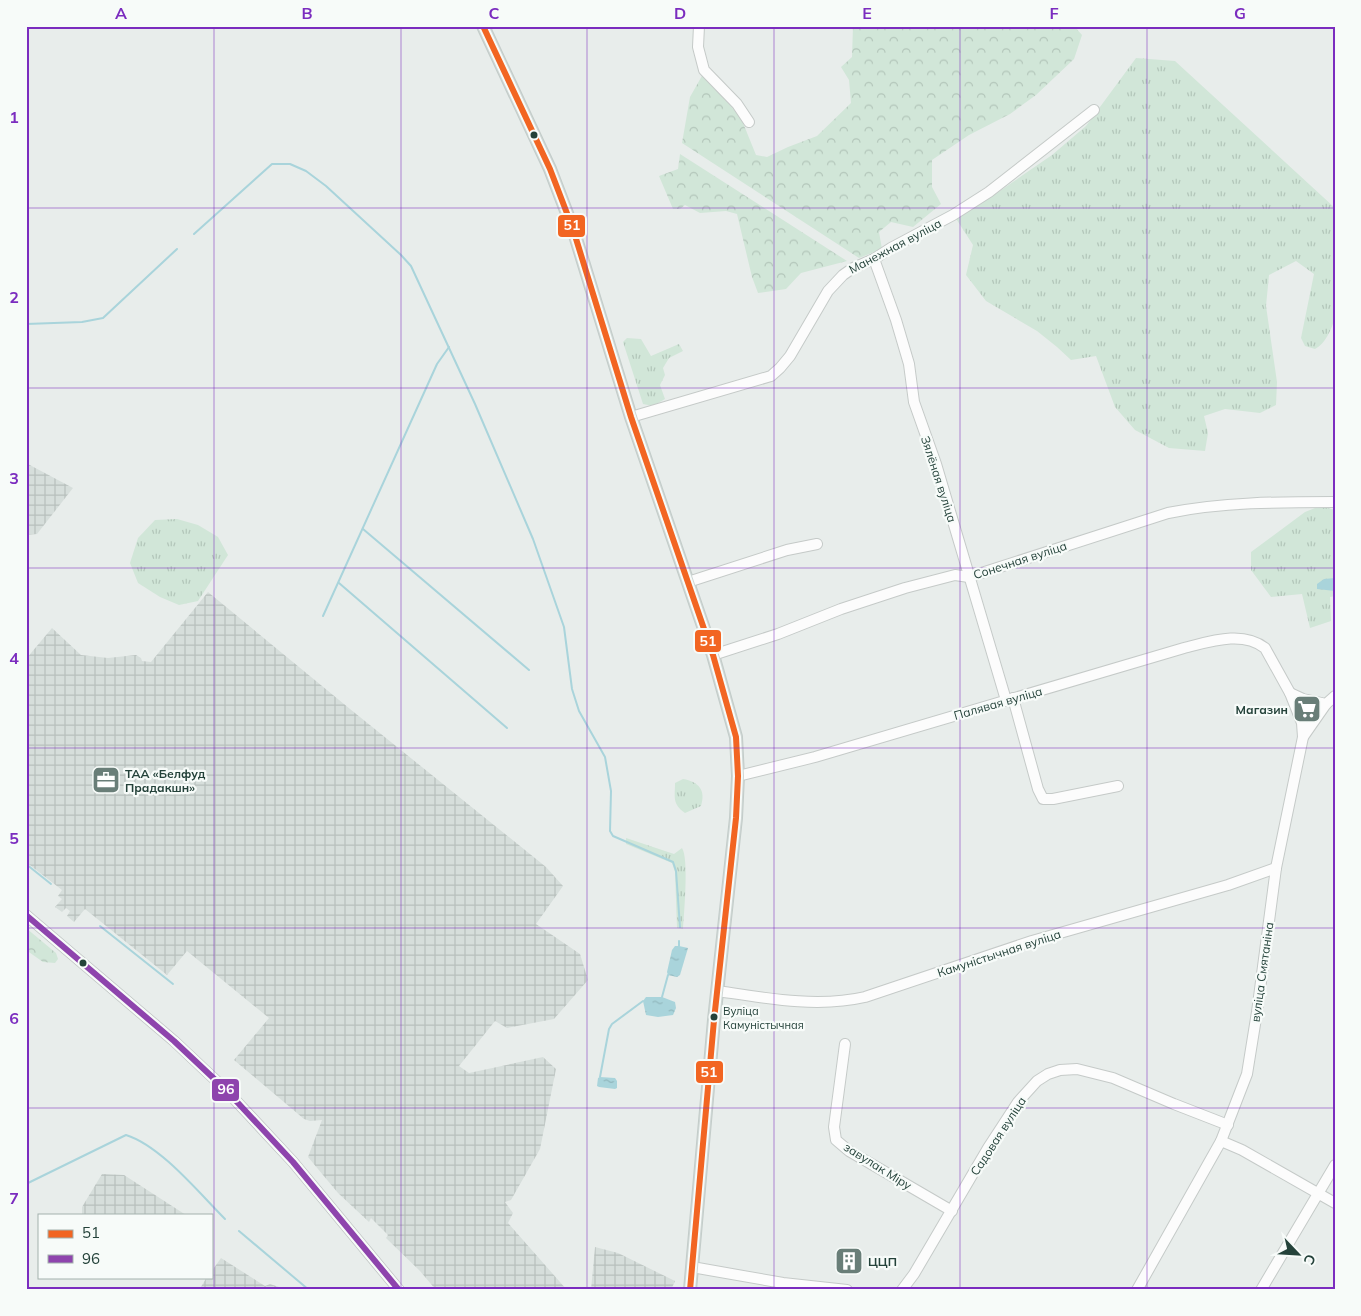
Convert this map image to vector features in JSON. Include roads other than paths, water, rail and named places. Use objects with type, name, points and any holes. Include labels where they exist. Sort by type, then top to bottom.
[{"type":"main road","points":[[482,26],[550,169],[570,220],[631,417],[713,655],[736,737],[738,776],[736,818],[690,1290]]},
{"type":"street","points":[[699,26],[698,47],[704,70],[732,98],[749,122]]},
{"type":"street","name":"Манежная вуліца","points":[[631,417],[771,376],[790,356],[828,291],[843,275],[953,215],[989,192],[1094,110]]},
{"type":"street","name":"Зялёная вуліца","points":[[874,259],[907,356],[914,402],[936,464],[969,577],[1038,789],[1043,799],[1053,799],[1118,786]]},
{"type":"street","name":"Сонечная вуліца","points":[[713,655],[778,634],[841,609],[905,588],[956,575],[969,577],[1148,518],[1174,512],[1246,504],[1335,502]]},
{"type":"street","points":[[688,582],[769,555],[817,544]]},
{"type":"street","name":"Палявая вуліца","points":[[738,776],[815,758],[1096,673],[1212,641],[1245,638],[1258,642]]},
{"type":"street","name":"вуліца Смятаніна","points":[[1137,1290],[1221,1141],[1247,1074],[1251,1053],[1276,868],[1303,737],[1302,723],[1290,693],[1270,655],[1258,642]]},
{"type":"street","points":[[1290,693],[1303,699],[1326,704]]},
{"type":"street","points":[[1303,737],[1326,704],[1335,696]]},
{"type":"street","name":"Камуністычная вуліца","points":[[718,991],[807,1001],[847,1001],[883,991],[1032,941],[1228,885],[1276,868]]},
{"type":"street","points":[[26,915],[174,1041],[225,1089],[293,1162],[399,1290]]},
{"type":"street","name":"завулак Міру","points":[[845,1044],[834,1127],[836,1140],[849,1151],[952,1211]]},
{"type":"street","name":"Садовая вуліца","points":[[902,1290],[914,1274],[988,1148],[1018,1102],[1037,1081],[1048,1074],[1060,1070],[1077,1069],[1112,1078],[1228,1125]]},
{"type":"street","points":[[1221,1141],[1242,1150],[1335,1203]]},
{"type":"street","points":[[1260,1290],[1335,1165]]},
{"type":"street","points":[[692,1267],[783,1283],[847,1290]]},
{"type":"water","points":[[1335,578],[1335,591],[1317,589],[1317,584],[1324,579]]},
{"type":"water","points":[[675,946],[688,948],[680,975],[677,977],[668,975],[667,972],[672,950]]},
{"type":"water","points":[[646,997],[662,997],[675,1002],[676,1008],[673,1015],[658,1017],[646,1015],[643,1001]]},
{"type":"water","points":[[598,1078],[615,1078],[617,1088],[597,1086]]},
{"type":"waterway","points":[[194,234],[272,164],[290,164],[306,171],[326,186],[411,266],[475,404],[533,539],[564,627],[572,689],[579,711],[605,757],[611,791],[610,831],[613,836],[673,862],[676,871],[680,927]]},
{"type":"waterway","points":[[26,324],[82,322],[103,318],[177,249]]},
{"type":"waterway","points":[[323,616],[437,364],[449,347]]},
{"type":"waterway","points":[[363,529],[529,670]]},
{"type":"waterway","points":[[339,583],[507,728]]},
{"type":"waterway","points":[[26,864],[51,884]]},
{"type":"waterway","points":[[100,926],[173,984]]},
{"type":"waterway","points":[[679,941],[679,946]]},
{"type":"waterway","points":[[662,997],[668,975]]},
{"type":"waterway","points":[[600,1077],[609,1029],[612,1024],[643,1001]]},
{"type":"waterway","points":[[26,1184],[126,1135],[153,1149],[179,1171],[225,1219]]},
{"type":"waterway","points":[[239,1231],[309,1290]]},
{"type":"place","name":"Магазин","points":[[1307,709]]},
{"type":"place","name":"ТАА «Белфуд Прадакшн»","points":[[106,780]]},
{"type":"place","name":"Вуліца Камуністычная","points":[[714,1017]]},
{"type":"place","name":"ЦЦП","points":[[849,1261]]}]
